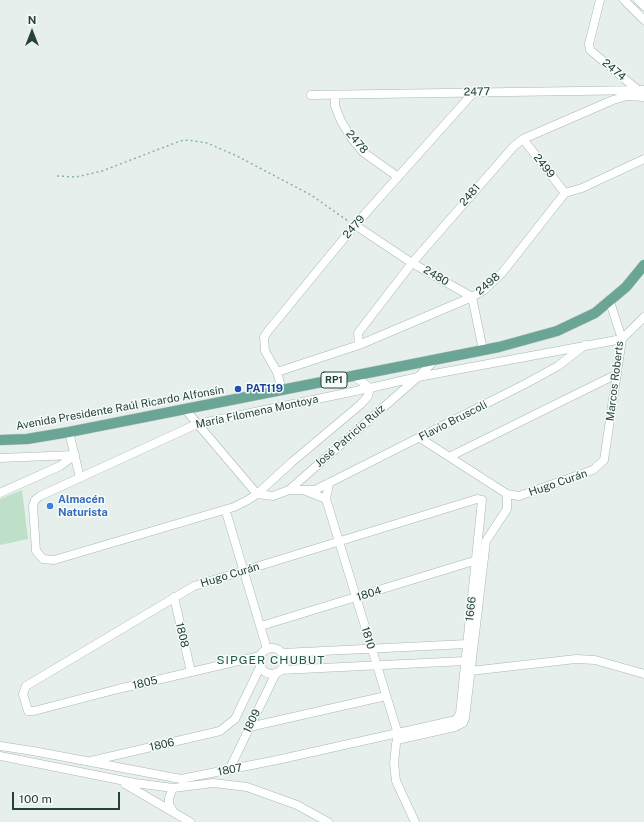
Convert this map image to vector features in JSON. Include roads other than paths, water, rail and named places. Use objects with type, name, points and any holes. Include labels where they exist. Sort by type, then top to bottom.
[{"type":"main road","name":"Avenida Presidente Raúl Ricardo Alfonsín","points":[[0,440],[27,439],[185,410],[436,360],[483,350],[557,331],[579,322],[610,302],[626,287],[644,265]]},
{"type":"street","name":"2474","points":[[600,0],[589,44],[590,50],[642,92]]},
{"type":"street","points":[[624,0],[644,20]]},
{"type":"street","points":[[638,0],[644,6]]},
{"type":"street","name":"2477","points":[[311,95],[642,92]]},
{"type":"street","name":"2481","points":[[359,345],[358,333],[412,263],[504,155],[523,139],[613,100],[642,92]]},
{"type":"street","name":"2479","points":[[282,390],[277,372],[265,351],[264,337],[355,226],[473,93]]},
{"type":"street","name":"2478","points":[[335,95],[335,106],[341,121],[352,139],[363,152],[398,177]]},
{"type":"street","name":"2499","points":[[523,139],[565,193]]},
{"type":"street","points":[[565,193],[582,188],[644,159]]},
{"type":"street","name":"2498","points":[[277,372],[359,345],[472,297],[484,290],[502,273],[565,193]]},
{"type":"street","name":"2480","points":[[355,226],[412,263],[472,297]]},
{"type":"street","points":[[472,297],[483,350]]},
{"type":"street","name":"Marcos Roberts","points":[[604,460],[622,339],[610,302]]},
{"type":"street","points":[[622,339],[644,317]]},
{"type":"street","name":"María Filomena Montoya","points":[[43,559],[36,551],[33,506],[35,500],[40,496],[197,424],[418,377],[622,339]]},
{"type":"street","name":"Flavio Bruscoli","points":[[306,491],[316,490],[558,366],[585,345]]},
{"type":"street","name":"José Patricio Ruíz","points":[[257,494],[273,496],[289,490],[436,360]]},
{"type":"street","points":[[451,456],[617,374]]},
{"type":"street","name":"José Patricio Ruíz","points":[[43,559],[54,560],[234,507],[248,500],[257,494],[292,462],[361,404],[368,396],[370,388],[354,376]]},
{"type":"street","points":[[185,410],[257,494]]},
{"type":"street","points":[[69,432],[80,478]]},
{"type":"street","points":[[397,737],[455,727],[463,723],[466,713],[486,541],[507,509],[507,494],[451,456],[420,438]]},
{"type":"street","points":[[0,458],[75,455]]},
{"type":"street","points":[[0,493],[60,466],[75,455]]},
{"type":"street","name":"Hugo Curán","points":[[507,494],[519,496],[593,470],[604,460]]},
{"type":"street","points":[[289,490],[306,491],[326,499],[329,483]]},
{"type":"street","name":"1810","points":[[326,499],[397,737],[394,763],[396,781],[399,791],[415,822]]},
{"type":"street","name":"Hugo Curán","points":[[31,711],[26,708],[23,694],[26,686],[194,586],[480,499]]},
{"type":"street","name":"1666","points":[[457,719],[460,714],[477,560],[483,502],[480,499]]},
{"type":"street","points":[[206,515],[216,517],[241,510],[248,500]]},
{"type":"street","points":[[227,515],[268,649]]},
{"type":"street","name":"1804","points":[[261,626],[477,560]]},
{"type":"street","name":"1808","points":[[174,597],[191,672]]},
{"type":"street","points":[[466,661],[376,665],[267,673],[260,667],[260,656],[268,649],[274,648],[282,653],[467,644]]},
{"type":"street","points":[[278,672],[285,662],[282,653]]},
{"type":"street","name":"1805","points":[[31,711],[260,656]]},
{"type":"street","points":[[470,671],[576,659],[595,660],[644,674]]},
{"type":"street","name":"1809","points":[[232,722],[260,667]]},
{"type":"street","name":"1809","points":[[229,770],[249,727],[278,672]]},
{"type":"street","points":[[249,727],[386,696]]},
{"type":"street","name":"1807","points":[[0,746],[88,761],[178,779],[397,737],[457,719]]},
{"type":"street","name":"1806","points":[[88,761],[216,733],[232,722]]},
{"type":"street","points":[[0,756],[115,780],[173,788],[213,783],[247,787],[297,805],[328,822]]},
{"type":"street","points":[[115,780],[173,811],[190,822]]},
{"type":"street","points":[[173,788],[168,798],[169,804],[173,811]]},
{"type":"place","name":"PAT119","points":[[238,389]]},
{"type":"place","name":"Almacén Naturista","points":[[50,506]]},
{"type":"district","name":"SIPGER CHUBUT","points":[[271,660]]}]
